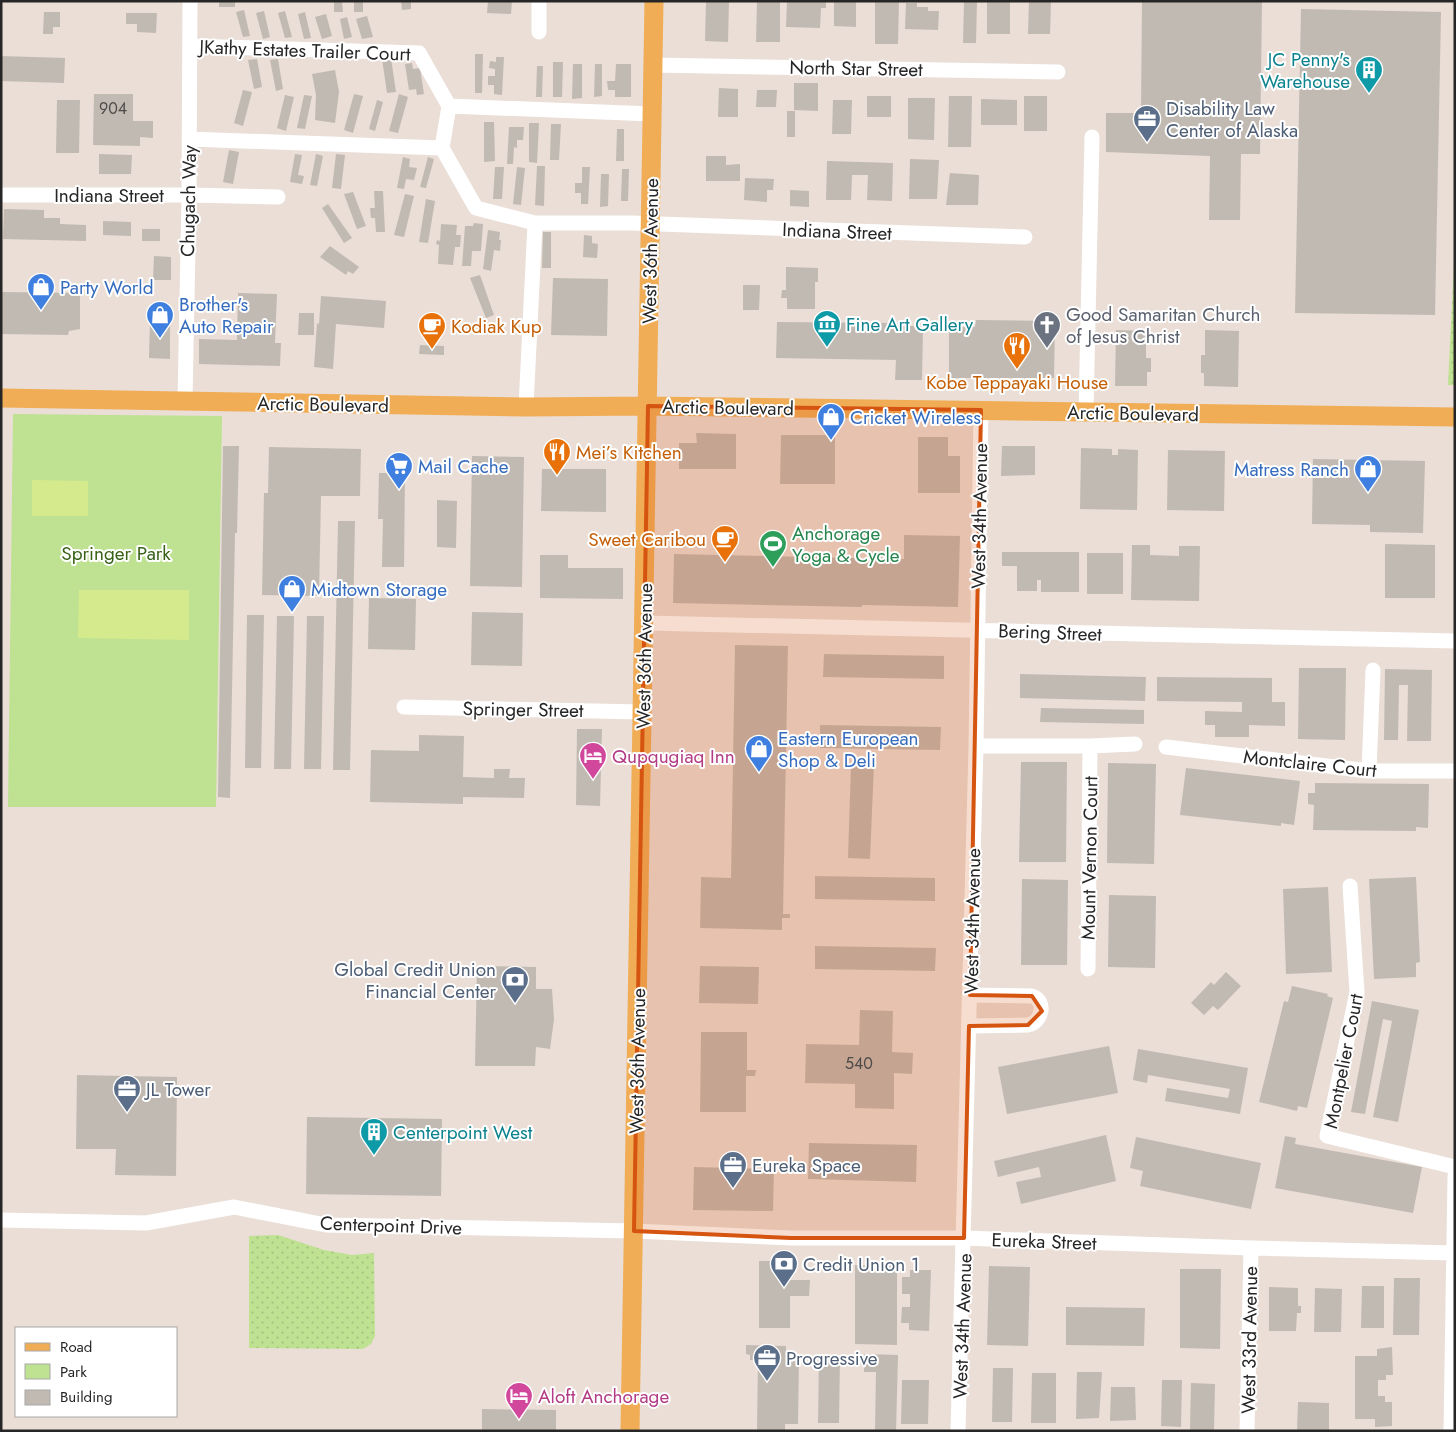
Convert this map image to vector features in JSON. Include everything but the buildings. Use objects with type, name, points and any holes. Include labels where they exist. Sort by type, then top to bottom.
[{"type":"main road","name":"West 36th Avenue","points":[[630,1431],[654,1]]},
{"type":"main road","name":"Arctic Boulevard","points":[[1,398],[526,407],[648,406],[1455,417]]},
{"type":"street","name":"Chugach Way","points":[[185,401],[190,1]]},
{"type":"street","points":[[539,1],[539,32]]},
{"type":"street","name":"JKathy Estates Trailer Court","points":[[190,46],[419,53],[449,106]]},
{"type":"street","name":"North Star Street","points":[[653,65],[1058,72]]},
{"type":"street","points":[[650,224],[535,223],[476,208],[442,148],[449,106],[652,114]]},
{"type":"street","points":[[1086,412],[1092,137]]},
{"type":"street","points":[[189,138],[442,148]]},
{"type":"street","name":"Indiana Street","points":[[1,195],[278,197]]},
{"type":"street","points":[[526,407],[535,223]]},
{"type":"street","name":"Indiana Street","points":[[650,224],[1024,237]]},
{"type":"street","name":"West 34th Avenue","points":[[958,1431],[976,746],[981,410]]},
{"type":"street","name":"Bering Street","points":[[645,622],[1455,641]]},
{"type":"street","points":[[1369,771],[1373,670]]},
{"type":"street","name":"Springer Street","points":[[404,707],[642,712]]},
{"type":"street","points":[[976,746],[1135,744]]},
{"type":"street","name":"Mount Vernon Court","points":[[1088,969],[1090,746]]},
{"type":"street","name":"Montclaire Court","points":[[1166,748],[1369,771],[1455,771]]},
{"type":"street","name":"Montpelier Court","points":[[1350,886],[1357,992],[1327,1136],[1455,1167]]},
{"type":"street","points":[[969,1026],[1033,1024],[1042,1011],[1042,1006],[1036,997],[1032,996],[970,995]]},
{"type":"street","points":[[1452,1424],[1455,1176]]},
{"type":"street","name":"Centerpoint Drive","points":[[1,1220],[146,1223],[234,1207],[326,1225],[634,1231]]},
{"type":"street","name":"Eureka Street","points":[[634,1231],[791,1238],[964,1238],[1454,1253]]},
{"type":"street","name":"West 33rd Avenue","points":[[1247,1431],[1251,1248]]},
{"type":"highlighted area","points":[[648,406],[981,410],[970,995],[1032,996],[1042,1011],[1028,1025],[969,1026],[964,1238],[791,1238],[634,1231]]},
{"type":"green space","points":[[1455,243],[1455,385],[1448,385]]},
{"type":"green space","name":"Springer Park","points":[[13,414],[222,416],[216,807],[8,807]]},
{"type":"green space","points":[[32,480],[88,481],[88,516],[32,516]]},
{"type":"green space","points":[[79,590],[189,590],[189,640],[78,638]]},
{"type":"green space","points":[[278,1235],[324,1250],[352,1255],[374,1253],[375,1336],[371,1344],[363,1349],[249,1348],[249,1236]]},
{"type":"place","name":"JC Penny's Warehouse","points":[[1369,94]]},
{"type":"place","name":"Disability Law Center of Alaska","points":[[1147,143]]},
{"type":"place","name":"Party World","points":[[41,311]]},
{"type":"place","name":"Brother's Auto Repair","points":[[160,339]]},
{"type":"place","name":"Fine Art Gallery","points":[[827,348]]},
{"type":"place","name":"Good Samaritan Church of Jesus Christ","points":[[1047,349]]},
{"type":"place","name":"Kodiak Kup","points":[[432,350]]},
{"type":"place","name":"Kobe Teppayaki House","points":[[1017,370]]},
{"type":"place","name":"Cricket Wireless","points":[[831,441]]},
{"type":"place","name":"Mei’s Kitchen","points":[[557,476]]},
{"type":"place","name":"Mail Cache","points":[[399,490]]},
{"type":"place","name":"Matress Ranch","points":[[1368,493]]},
{"type":"place","name":"Sweet Caribou","points":[[725,563]]},
{"type":"place","name":"Anchorage Yoga & Cycle","points":[[773,568]]},
{"type":"place","name":"Midtown Storage","points":[[292,613]]},
{"type":"place","name":"Eastern European Shop & Deli","points":[[759,773]]},
{"type":"place","name":"Qupqugiaq Inn","points":[[593,780]]},
{"type":"place","name":"Global Credit Union Financial Center","points":[[515,1004]]},
{"type":"place","name":"JL Tower","points":[[127,1113]]},
{"type":"place","name":"Centerpoint West","points":[[374,1156]]},
{"type":"place","name":"Eureka Space","points":[[733,1189]]},
{"type":"place","name":"Credit Union 1","points":[[784,1288]]},
{"type":"place","name":"Progressive","points":[[767,1382]]},
{"type":"place","name":"Aloft Anchorage","points":[[519,1420]]}]
